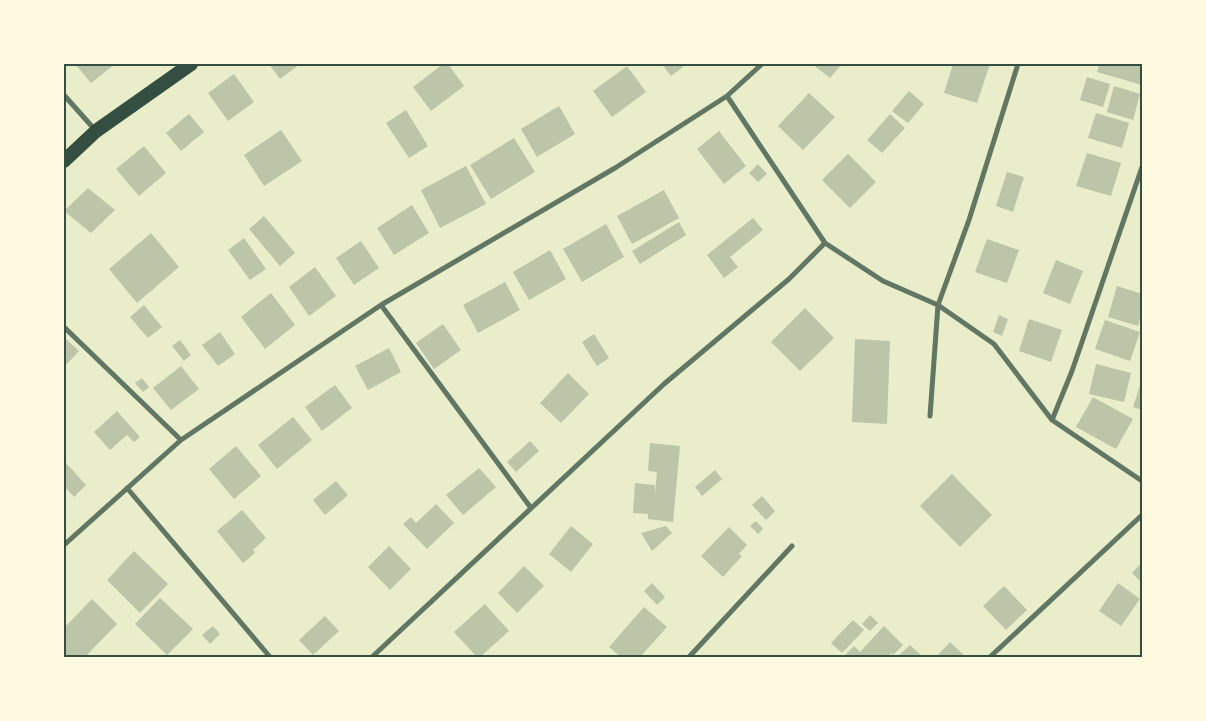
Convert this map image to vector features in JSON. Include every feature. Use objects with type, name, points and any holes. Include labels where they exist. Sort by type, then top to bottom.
[{"type":"highway","points":[[64,161],[96,132],[191,64]]},
{"type":"street","points":[[64,545],[180,440],[381,305],[615,168],[727,96],[762,64]]},
{"type":"street","points":[[930,416],[938,305],[969,220],[1018,64]]},
{"type":"street","points":[[64,95],[96,132]]},
{"type":"street","points":[[727,96],[825,242],[883,281],[938,305],[994,344],[1052,420],[1142,481]]},
{"type":"street","points":[[1052,420],[1072,371],[1142,167]]},
{"type":"street","points":[[372,657],[664,384],[789,279],[825,242]]},
{"type":"street","points":[[381,305],[531,508]]},
{"type":"street","points":[[64,327],[180,440]]},
{"type":"street","points":[[127,488],[270,657]]},
{"type":"street","points":[[990,657],[1142,515]]},
{"type":"street","points":[[689,657],[792,546]]},
{"type":"building","points":[[75,64],[115,64],[91,83]]},
{"type":"building","points":[[269,64],[300,64],[280,79]]},
{"type":"building","points":[[443,64],[448,64],[464,86],[431,111],[413,87]]},
{"type":"building","points":[[662,64],[680,64],[683,67],[671,76]]},
{"type":"building","points":[[812,64],[842,64],[830,78]]},
{"type":"building","points":[[953,64],[990,64],[977,103],[944,93]]},
{"type":"building","points":[[1100,64],[1142,64],[1142,85],[1097,72]]},
{"type":"building","points":[[627,66],[646,92],[612,117],[593,91]]},
{"type":"building","points":[[234,74],[254,102],[228,121],[208,93]]},
{"type":"building","points":[[1087,77],[1110,84],[1103,107],[1080,100]]},
{"type":"building","points":[[1114,86],[1140,94],[1133,120],[1107,112]]},
{"type":"building","points":[[909,91],[924,104],[908,123],[892,111]]},
{"type":"building","points":[[809,93],[835,117],[803,150],[778,126]]},
{"type":"building","points":[[559,106],[575,134],[537,157],[521,129]]},
{"type":"building","points":[[406,110],[428,146],[409,158],[386,123]]},
{"type":"building","points":[[1096,113],[1129,123],[1122,148],[1088,138]]},
{"type":"building","points":[[189,114],[204,132],[181,151],[166,133]]},
{"type":"building","points":[[890,114],[905,128],[882,153],[867,140]]},
{"type":"building","points":[[281,130],[302,161],[264,186],[244,155]]},
{"type":"building","points":[[719,131],[746,166],[724,184],[697,149]]},
{"type":"building","points":[[514,138],[535,172],[491,199],[470,165]]},
{"type":"building","points":[[144,146],[166,173],[139,196],[116,169]]},
{"type":"building","points":[[1087,153],[1121,163],[1111,196],[1076,186]]},
{"type":"building","points":[[848,154],[876,182],[850,208],[822,180]]},
{"type":"building","points":[[758,164],[767,174],[758,182],[749,173]]},
{"type":"building","points":[[466,166],[486,204],[440,228],[421,190]]},
{"type":"building","points":[[1007,172],[1024,177],[1013,212],[996,206]]},
{"type":"building","points":[[88,188],[115,210],[91,233],[64,211]]},
{"type":"building","points":[[664,190],[679,218],[632,244],[617,216]]},
{"type":"building","points":[[412,205],[429,233],[394,255],[377,228]]},
{"type":"building","points":[[264,216],[295,253],[280,266],[249,229]]},
{"type":"building","points":[[753,218],[763,230],[730,257],[738,267],[724,278],[707,255]]},
{"type":"building","points":[[679,222],[686,235],[640,264],[632,251]]},
{"type":"building","points":[[606,224],[624,257],[582,282],[563,249]]},
{"type":"building","points":[[151,233],[179,267],[137,303],[109,269]]},
{"type":"building","points":[[244,238],[266,269],[250,280],[228,250]]},
{"type":"building","points":[[987,239],[1019,250],[1007,283],[975,272]]},
{"type":"building","points":[[361,241],[379,268],[354,285],[336,258]]},
{"type":"building","points":[[550,250],[566,279],[529,300],[513,272]]},
{"type":"building","points":[[1056,260],[1083,271],[1070,304],[1043,293]]},
{"type":"building","points":[[315,267],[336,296],[309,316],[289,287]]},
{"type":"building","points":[[505,282],[520,310],[478,333],[463,305]]},
{"type":"building","points":[[1117,286],[1142,294],[1142,311],[1138,326],[1108,317]]},
{"type":"building","points":[[271,293],[295,325],[265,349],[241,317]]},
{"type":"building","points":[[144,305],[162,327],[148,338],[130,317]]},
{"type":"building","points":[[805,308],[834,338],[800,371],[771,342]]},
{"type":"building","points":[[999,315],[1008,319],[1002,336],[993,332]]},
{"type":"building","points":[[1029,319],[1062,330],[1051,362],[1019,351]]},
{"type":"building","points":[[1105,320],[1140,332],[1130,361],[1095,349]]},
{"type":"building","points":[[443,324],[461,350],[434,369],[416,343]]},
{"type":"building","points":[[220,332],[235,354],[218,366],[202,345]]},
{"type":"building","points":[[594,334],[609,358],[597,366],[582,342]]},
{"type":"building","points":[[66,339],[79,351],[64,367],[64,341]]},
{"type":"building","points":[[855,339],[890,341],[887,424],[852,422]]},
{"type":"building","points":[[180,340],[191,355],[184,361],[172,346]]},
{"type":"building","points":[[389,348],[401,372],[368,390],[355,366]]},
{"type":"building","points":[[1096,364],[1131,373],[1124,402],[1089,394]]},
{"type":"building","points":[[181,366],[199,389],[171,410],[153,388]]},
{"type":"building","points":[[568,373],[589,394],[561,423],[540,403]]},
{"type":"building","points":[[142,378],[149,387],[143,392],[135,383]]},
{"type":"building","points":[[1142,379],[1142,410],[1133,407]]},
{"type":"building","points":[[335,385],[352,408],[322,431],[305,407]]},
{"type":"building","points":[[1093,397],[1133,419],[1116,449],[1076,427]]},
{"type":"building","points":[[117,411],[140,437],[134,442],[127,435],[110,450],[94,432]]},
{"type":"building","points":[[293,417],[312,440],[277,469],[258,445]]},
{"type":"building","points":[[530,441],[539,451],[516,472],[507,462]]},
{"type":"building","points":[[650,443],[680,446],[673,522],[648,519],[648,514],[633,513],[635,483],[655,485],[655,495],[657,472],[648,471]]},
{"type":"building","points":[[236,446],[261,476],[234,499],[209,469]]},
{"type":"building","points":[[66,463],[86,485],[74,497],[64,486],[64,465]]},
{"type":"building","points":[[479,468],[496,487],[463,515],[446,495]]},
{"type":"building","points":[[715,470],[722,479],[702,496],[695,487]]},
{"type":"building","points":[[952,474],[992,515],[960,547],[920,506]]},
{"type":"building","points":[[336,481],[348,495],[325,515],[313,500]]},
{"type":"building","points":[[762,496],[775,511],[766,520],[752,505]]},
{"type":"building","points":[[436,504],[454,523],[427,549],[403,524],[411,517],[416,523]]},
{"type":"building","points":[[242,510],[266,538],[253,550],[255,553],[243,563],[217,531]]},
{"type":"building","points":[[756,521],[763,529],[758,534],[750,526]]},
{"type":"building","points":[[571,526],[593,544],[571,572],[549,554]]},
{"type":"building","points":[[666,526],[672,533],[652,551],[641,533]]},
{"type":"building","points":[[729,527],[747,545],[739,554],[742,556],[723,577],[701,556]]},
{"type":"building","points":[[389,546],[411,569],[390,590],[368,567]]},
{"type":"building","points":[[134,551],[168,584],[140,613],[107,580]]},
{"type":"building","points":[[1142,562],[1142,583],[1132,573]]},
{"type":"building","points":[[524,566],[544,586],[517,613],[498,593]]},
{"type":"building","points":[[652,583],[665,597],[657,605],[644,591]]},
{"type":"building","points":[[1118,583],[1140,599],[1121,626],[1099,611]]},
{"type":"building","points":[[1004,586],[1027,610],[1006,630],[983,606]]},
{"type":"building","points":[[160,598],[193,629],[167,655],[135,624]]},
{"type":"building","points":[[92,599],[117,624],[85,657],[64,657],[64,628]]},
{"type":"building","points":[[485,604],[509,631],[480,657],[477,657],[454,632]]},
{"type":"building","points":[[644,607],[667,627],[640,657],[621,657],[609,647]]},
{"type":"building","points":[[870,615],[878,623],[870,631],[862,624]]},
{"type":"building","points":[[325,616],[339,631],[313,655],[299,640]]},
{"type":"building","points":[[853,620],[864,630],[842,653],[831,643]]},
{"type":"building","points":[[213,626],[220,634],[210,644],[202,635]]},
{"type":"building","points":[[884,626],[903,645],[893,655],[891,653],[888,657],[847,657],[845,655],[854,646],[860,652]]},
{"type":"building","points":[[950,642],[966,657],[936,657]]},
{"type":"building","points":[[910,645],[921,655],[919,657],[897,657]]}]
